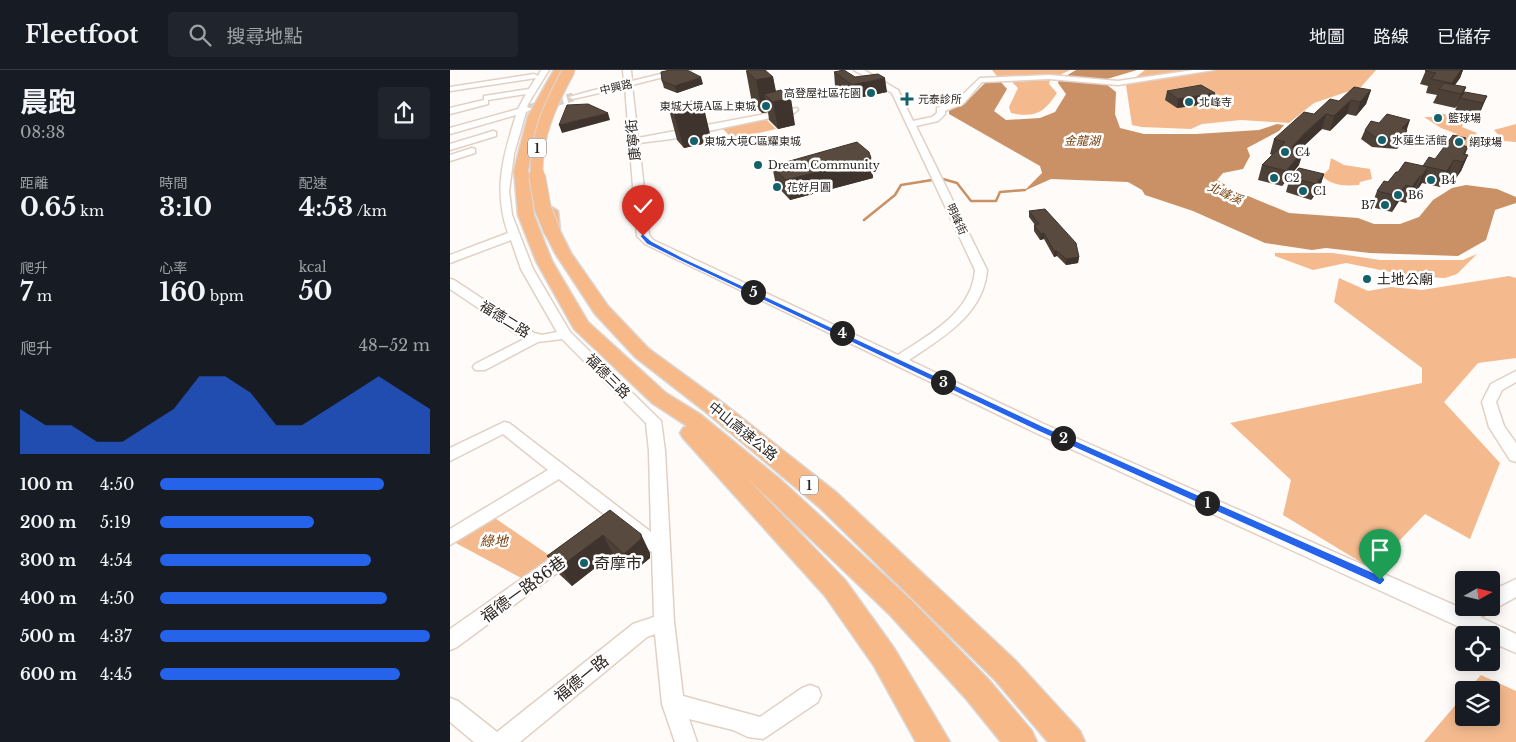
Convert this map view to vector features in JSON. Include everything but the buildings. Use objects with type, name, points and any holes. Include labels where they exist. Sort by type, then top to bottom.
[{"type":"highway","name":"中山高速公路","points":[[559,70],[534,116],[520,170],[526,215],[544,261],[581,325],[659,398],[692,419],[773,486],[900,607],[978,690],[1020,742]]},
{"type":"highway","name":"中山高速公路","points":[[569,70],[546,114],[537,148],[542,204],[552,231],[563,252],[601,310],[642,354],[715,408],[828,500],[1006,670],[1068,742]]},
{"type":"highway","name":"1","points":[[552,231],[546,173],[550,149],[557,119],[579,70]]},
{"type":"highway","points":[[659,398],[834,588],[884,657],[934,742]]},
{"type":"street","name":"福德三路","points":[[545,70],[533,84],[509,154],[505,180],[507,215],[527,269],[566,334],[653,421],[657,452],[664,622],[673,704],[682,740]]},
{"type":"street","name":"康寧街","points":[[627,70],[638,191],[645,239],[683,260],[1039,428],[1516,644]]},
{"type":"street","name":"中興路","points":[[574,97],[687,70]]},
{"type":"street","name":"明峰街","points":[[858,70],[895,92],[981,270],[982,278],[969,306],[949,325],[899,361]]},
{"type":"street","points":[[912,124],[935,119],[941,114],[940,110],[961,100],[980,80],[1059,78],[1110,82],[1149,80],[1210,70]]},
{"type":"street","points":[[450,88],[533,84]]},
{"type":"street","points":[[450,111],[486,97],[533,84]]},
{"type":"street","points":[[450,96],[474,88]]},
{"type":"street","points":[[474,88],[486,97],[491,105],[526,107]]},
{"type":"street","points":[[450,131],[498,114],[526,107]]},
{"type":"street","points":[[634,141],[671,136],[794,110]]},
{"type":"street","points":[[450,147],[493,134]]},
{"type":"street","points":[[450,136],[472,151],[450,158]]},
{"type":"street","points":[[450,259],[513,235]]},
{"type":"street","name":"福德二路","points":[[450,283],[536,338],[555,337],[566,334]]},
{"type":"street","points":[[480,367],[536,338]]},
{"type":"street","points":[[1516,376],[1496,387],[1489,402],[1496,427],[1516,456]]},
{"type":"street","points":[[450,455],[504,427],[662,550]]},
{"type":"street","points":[[450,538],[561,470]]},
{"type":"street","points":[[603,530],[620,518]]},
{"type":"street","name":"福德一路86巷","points":[[450,642],[587,542]]},
{"type":"street","points":[[1500,596],[1516,588]]},
{"type":"street","points":[[1461,618],[1465,616]]},
{"type":"street","name":"福德一路","points":[[503,742],[640,630],[664,622]]},
{"type":"street","points":[[673,704],[736,720],[748,726],[763,728],[810,695]]},
{"type":"street","points":[[450,708],[492,742]]},
{"type":"green space","points":[[992,70],[1070,70],[1060,75],[997,76]]},
{"type":"green space","points":[[1145,70],[1376,70],[1361,87],[1314,103],[1289,123],[1241,120],[1202,124],[1191,129],[1132,125],[1126,85]]},
{"type":"green space","points":[[1050,80],[1049,84],[1057,93],[1048,105],[1033,114],[1011,113],[1009,107],[1018,88],[1012,82]]},
{"type":"green space","points":[[1436,112],[1452,116],[1449,121],[1463,124],[1462,127],[1477,133],[1464,152],[1440,147],[1457,134],[1441,128],[1424,117],[1432,117]]},
{"type":"green space","points":[[765,118],[776,129],[733,139],[722,128]]},
{"type":"green space","points":[[1516,124],[1516,142],[1504,141],[1494,130]]},
{"type":"green space","points":[[1331,158],[1344,165],[1370,169],[1372,179],[1360,182],[1359,185],[1334,184],[1330,182],[1322,176],[1329,169]]},
{"type":"green space","points":[[1275,253],[1333,253],[1380,260],[1463,260],[1477,254],[1457,274],[1445,278],[1410,276],[1346,263],[1313,270],[1275,256]]},
{"type":"green space","points":[[1509,276],[1516,278],[1516,358],[1478,363],[1444,402],[1500,463],[1470,539],[1425,514],[1372,569],[1283,515],[1291,480],[1230,423],[1422,383],[1422,368],[1334,302],[1339,278],[1368,291],[1391,287],[1422,290]]},
{"type":"green space","name":"綠地","points":[[492,516],[553,558],[525,580],[452,541]]},
{"type":"green space","points":[[1481,675],[1494,681],[1476,681]]},
{"type":"green space","points":[[1500,684],[1516,691],[1516,742],[1424,742],[1455,706],[1455,726],[1500,726]]},
{"type":"water","name":"金龍湖","points":[[1076,70],[1137,70],[1107,79],[1106,84],[1116,92],[1115,114],[1120,128],[1144,134],[1196,134],[1259,130],[1277,124],[1284,125],[1279,131],[1247,148],[1250,156],[1243,169],[1223,173],[1217,180],[1236,191],[1289,213],[1358,218],[1374,224],[1400,224],[1419,217],[1433,200],[1452,188],[1466,185],[1497,189],[1516,197],[1516,203],[1495,210],[1486,240],[1458,256],[1370,253],[1326,248],[1312,250],[1265,243],[1193,211],[1145,195],[1142,190],[1128,182],[1051,179],[1024,191],[1042,173],[1040,166],[949,114],[949,110],[968,100],[986,82],[1000,81],[1007,89],[994,111],[1006,120],[1040,118],[1055,112],[1066,94],[1058,83],[1059,80]]},
{"type":"waterway","name":"北峰溪","points":[[943,179],[957,183],[971,201],[996,201],[1000,192],[1025,190]]},
{"type":"waterway","name":"北峰溪","points":[[864,220],[895,195],[901,185],[932,180]]},
{"type":"tunnel","points":[[528,109],[573,97]]},
{"type":"place","name":"高登屋社區花園","points":[[871,93]]},
{"type":"place","name":"元泰診所","points":[[907,99]]},
{"type":"place","name":"北峰寺","points":[[1189,102]]},
{"type":"place","name":"東城大境A區上東城","points":[[766,106]]},
{"type":"place","name":"籃球場","points":[[1438,118]]},
{"type":"place","name":"水蓮生活館","points":[[1382,140]]},
{"type":"place","name":"東城大境C區耀東城","points":[[694,141]]},
{"type":"place","name":"網球場","points":[[1459,142]]},
{"type":"place","name":"C4","points":[[1285,152]]},
{"type":"place","name":"Dream Community","points":[[758,165]]},
{"type":"place","name":"C2","points":[[1274,178]]},
{"type":"place","name":"B4","points":[[1431,180]]},
{"type":"place","name":"花好月圓","points":[[777,187]]},
{"type":"place","name":"C1","points":[[1303,191]]},
{"type":"place","name":"B6","points":[[1398,195]]},
{"type":"place","name":"B7","points":[[1385,205]]},
{"type":"place","name":"土地公廟","points":[[1367,279]]},
{"type":"place","name":"奇摩市","points":[[584,563]]},
{"type":"route","points":[[643,236],[649,242],[683,260],[807,316],[1039,428],[1380,580]]}]
